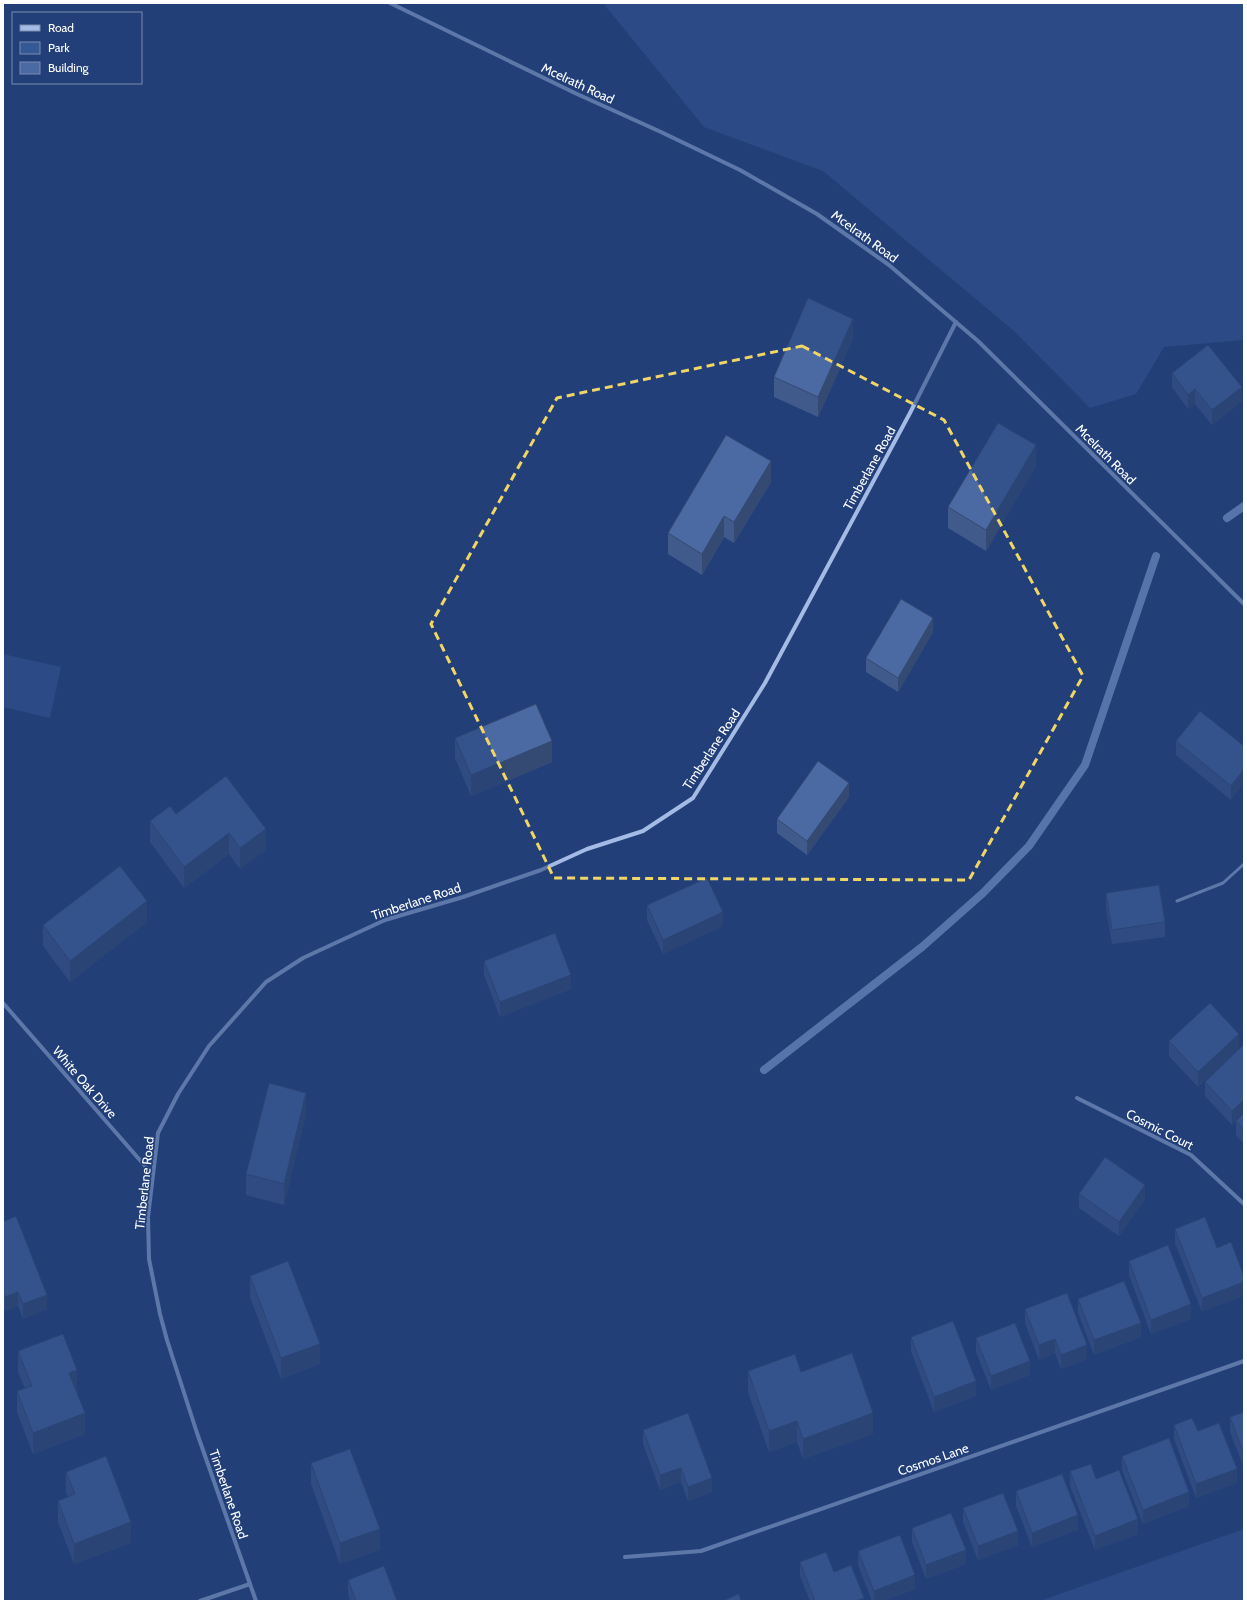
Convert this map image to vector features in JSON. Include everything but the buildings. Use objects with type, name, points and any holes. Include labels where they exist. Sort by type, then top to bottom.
[{"type":"street","name":"Mcelrath Road","points":[[390,3],[577,94],[740,170],[817,214],[883,261],[956,322],[1244,604]]},
{"type":"street","name":"Timberlane Road","points":[[256,1601],[197,1434],[160,1314],[149,1259],[148,1217],[158,1133],[178,1094],[208,1046],[266,982],[303,958],[385,920],[463,897],[534,872],[587,850],[643,831],[693,798],[765,683],[910,413],[956,322]]},
{"type":"street","name":"White Oak Drive","points":[[3,1003],[152,1174]]},
{"type":"street","name":"Cosmic Court","points":[[1077,1098],[1191,1155],[1244,1204]]},
{"type":"street","name":"Cosmos Lane","points":[[625,1557],[701,1551],[1244,1361]]},
{"type":"street","points":[[200,1601],[250,1584]]},
{"type":"lane","points":[[1177,901],[1223,883],[1244,864]]},
{"type":"highlighted area","points":[[802,346],[944,420],[1083,676],[969,880],[554,878],[431,624],[557,398]]},
{"type":"green space","points":[[603,3],[1244,3],[1244,340],[1164,347],[1136,394],[1090,408],[1014,331],[823,171],[704,127]]},
{"type":"green space","points":[[3,654],[61,667],[50,718],[3,707]]},
{"type":"green space","points":[[1244,1529],[1244,1601],[1040,1601]]},
{"type":"waterway","points":[[1227,518],[1244,506]]},
{"type":"waterway","points":[[764,1070],[922,947],[983,893],[1029,846],[1085,765],[1156,556]]}]
